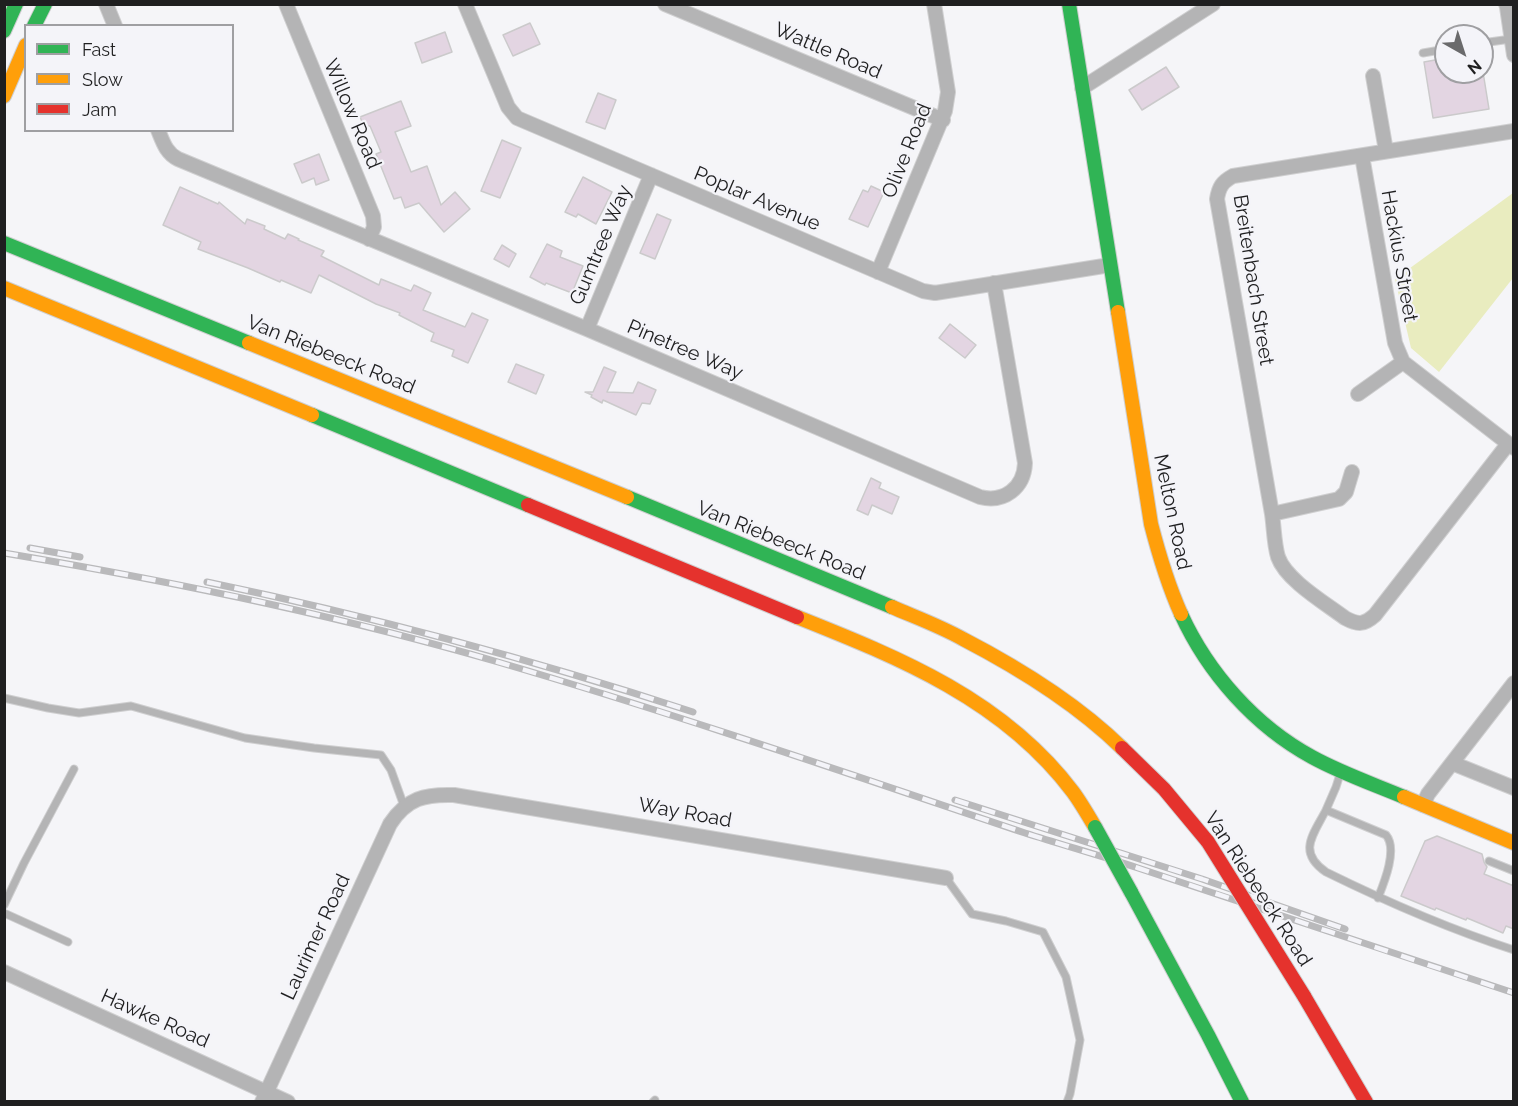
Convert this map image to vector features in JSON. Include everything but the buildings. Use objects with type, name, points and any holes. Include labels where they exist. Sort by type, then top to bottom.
[{"type":"main road","points":[[4,31],[16,4]]},
{"type":"main road","points":[[35,24],[45,4]]},
{"type":"main road","name":"Melton Road","points":[[1069,4],[1151,524],[1159,561],[1184,622],[1221,680],[1262,722],[1280,736],[1341,771],[1514,843]]},
{"type":"main road","points":[[4,96],[24,50]]},
{"type":"main road","name":"Van Riebeeck Road","points":[[4,243],[899,610],[962,638],[1035,681],[1106,734],[1164,789],[1208,842],[1366,1101]]},
{"type":"main road","points":[[4,288],[880,650],[948,684],[1005,722],[1040,754],[1073,792],[1131,892],[1242,1101]]},
{"type":"street","points":[[106,4],[114,24]]},
{"type":"street","name":"Willow Road","points":[[286,4],[373,216],[374,227],[369,239]]},
{"type":"street","name":"Poplar Avenue","points":[[465,4],[508,107],[513,115],[521,120],[928,292],[935,293],[1110,265]]},
{"type":"street","name":"Wattle Road","points":[[665,4],[943,120]]},
{"type":"street","name":"Olive Road","points":[[879,272],[943,120],[947,102],[948,92],[934,4]]},
{"type":"street","points":[[1082,88],[1214,4]]},
{"type":"street","points":[[1508,5],[1514,55]]},
{"type":"street","points":[[1373,76],[1386,151]]},
{"type":"street","name":"Breitenbach Street","points":[[1510,446],[1368,622],[1352,622],[1300,584],[1287,572],[1278,556],[1218,208],[1218,192],[1220,185],[1233,176],[1514,131]]},
{"type":"street","name":"Pinetree Way","points":[[159,132],[166,149],[178,159],[587,329],[980,497],[991,499],[1008,495],[1017,487],[1023,476],[1025,463],[994,283]]},
{"type":"street","name":"Hackius Street","points":[[1362,156],[1395,343],[1403,362]]},
{"type":"street","name":"Gumtree Way","points":[[587,329],[651,175]]},
{"type":"street","points":[[1358,394],[1403,362],[1510,446]]},
{"type":"street","points":[[1272,514],[1339,499],[1346,492],[1352,472]]},
{"type":"street","points":[[1423,805],[1428,794],[1514,683]]},
{"type":"street","points":[[1452,763],[1514,788]]},
{"type":"street","name":"Way Road","points":[[417,799],[437,794],[454,795],[946,878]]},
{"type":"street","name":"Laurimer Road","points":[[265,1096],[390,824],[404,806],[417,799]]},
{"type":"street","name":"Hawke Road","points":[[4,972],[265,1096],[288,1101]]},
{"type":"lane","points":[[1494,42],[1511,39]]},
{"type":"lane","points":[[1423,53],[1434,51]]},
{"type":"lane","points":[[4,698],[79,713],[131,706],[245,738],[381,755],[391,770],[404,806]]},
{"type":"lane","points":[[4,905],[74,770]]},
{"type":"lane","points":[[1341,771],[1311,842],[1309,852],[1314,862],[1326,872],[1378,898],[1514,950]]},
{"type":"lane","points":[[1326,810],[1389,838],[1389,867],[1378,898]]},
{"type":"lane","points":[[1489,861],[1514,871]]},
{"type":"lane","points":[[946,878],[972,914],[1043,932],[1066,977],[1080,1040],[1067,1101]]},
{"type":"lane","points":[[4,913],[68,942]]},
{"type":"green space","points":[[1513,193],[1513,278],[1439,372],[1411,348],[1395,279]]},
{"type":"railway","points":[[30,548],[80,557]]},
{"type":"railway","points":[[4,553],[253,600],[376,629],[498,662],[697,723],[1514,993]]},
{"type":"railway","points":[[207,582],[330,609],[452,640],[693,712]]},
{"type":"railway","points":[[955,800],[1202,879],[1345,929]]},
{"type":"traffic: fast","points":[[4,31],[16,4]]},
{"type":"traffic: fast","points":[[35,24],[45,4]]},
{"type":"traffic: fast","points":[[1069,4],[1118,312]]},
{"type":"traffic: fast","points":[[4,243],[249,343]]},
{"type":"traffic: fast","points":[[312,415],[528,505]]},
{"type":"traffic: fast","points":[[627,497],[892,607]]},
{"type":"traffic: fast","points":[[1181,614],[1192,636],[1219,677],[1235,696],[1271,730],[1323,763],[1404,797]]},
{"type":"traffic: fast","points":[[1095,827],[1131,892]]},
{"type":"traffic: fast","points":[[1131,892],[1242,1102]]},
{"type":"traffic: slow","points":[[4,96],[24,50]]},
{"type":"traffic: slow","points":[[4,288],[312,415]]},
{"type":"traffic: slow","points":[[1118,312],[1151,524],[1164,570],[1181,614]]},
{"type":"traffic: slow","points":[[249,343],[627,497]]},
{"type":"traffic: slow","points":[[892,607],[954,634],[1025,674],[1067,702],[1122,748]]},
{"type":"traffic: slow","points":[[797,617],[911,666],[983,707],[1046,760],[1073,792],[1095,827]]},
{"type":"traffic: slow","points":[[1404,797],[1514,843]]},
{"type":"traffic: jam","points":[[528,505],[797,617]]},
{"type":"traffic: jam","points":[[1122,748],[1164,789],[1208,842]]},
{"type":"traffic: jam","points":[[1208,842],[1304,996]]},
{"type":"traffic: jam","points":[[1304,996],[1366,1102]]}]
